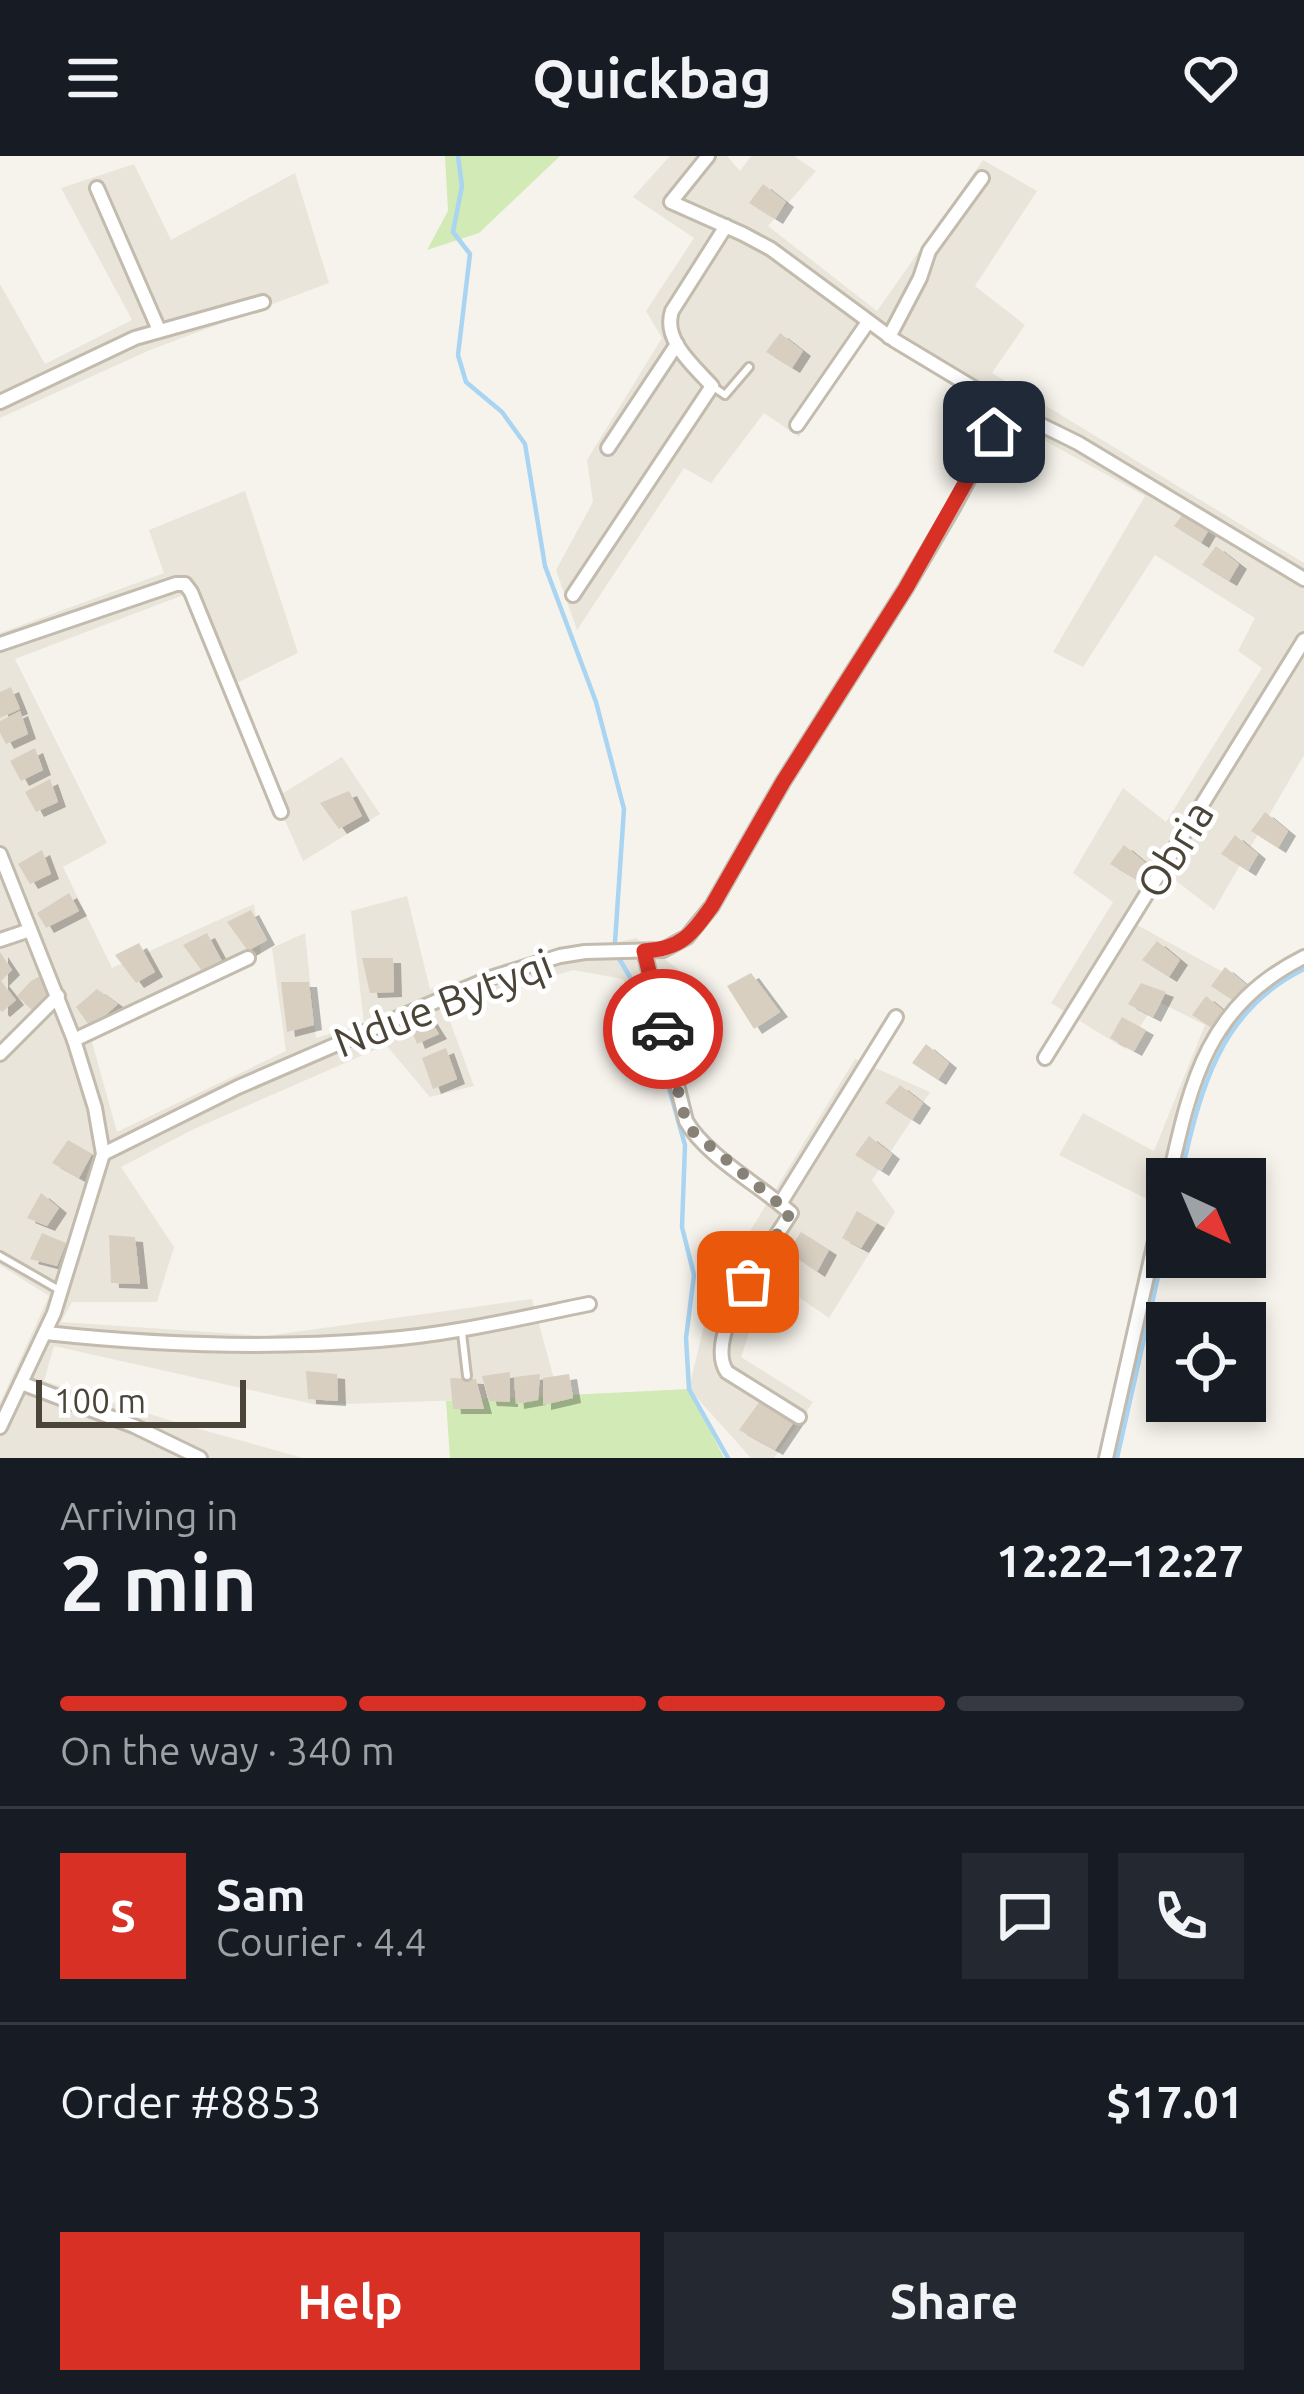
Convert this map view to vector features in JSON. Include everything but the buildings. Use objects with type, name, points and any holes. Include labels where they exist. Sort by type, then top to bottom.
[{"type":"street","points":[[708,156],[671,202],[785,259],[889,337],[1007,408],[1078,443],[1304,579]]},
{"type":"street","points":[[889,337],[929,251],[982,178]]},
{"type":"street","points":[[98,188],[159,330]]},
{"type":"street","points":[[574,595],[712,386],[676,344],[668,320],[727,226]]},
{"type":"street","points":[[0,402],[135,338],[263,302]]},
{"type":"street","points":[[797,425],[868,322]]},
{"type":"street","points":[[608,448],[676,344]]},
{"type":"street","name":"Ndue Bytyqi","points":[[103,1154],[238,1087],[490,978],[560,956],[676,946],[712,906],[941,528],[1007,408]]},
{"type":"street","points":[[0,644],[185,584],[280,812]]},
{"type":"street","name":"Obria","points":[[1045,1058],[1304,640]]},
{"type":"street","points":[[0,854],[6,887],[30,930],[74,1040],[103,1154],[46,1333],[0,1427]]},
{"type":"street","points":[[0,940],[30,930]]},
{"type":"street","points":[[644,951],[686,1121],[709,1148],[790,1213],[737,1301],[721,1339],[721,1363],[727,1372],[799,1417]]},
{"type":"street","points":[[1174,1158],[1190,1088],[1216,1035],[1247,995],[1304,957]]},
{"type":"street","points":[[74,1040],[248,958]]},
{"type":"street","points":[[0,1054],[58,996]]},
{"type":"street","points":[[780,1204],[896,1017]]},
{"type":"street","points":[[1106,1458],[1147,1278]]},
{"type":"street","points":[[46,1333],[164,1343],[381,1340],[589,1304]]},
{"type":"street","points":[[21,1383],[134,1426],[200,1458]]},
{"type":"lane","points":[[712,386],[725,395],[749,367]]},
{"type":"lane","points":[[0,1256],[61,1291]]},
{"type":"lane","points":[[462,1329],[467,1376]]},
{"type":"shaded area","points":[[670,156],[727,156],[740,171],[751,156],[794,156],[816,171],[768,226],[877,311],[983,160],[1037,191],[975,286],[1025,325],[992,373],[1304,563],[1304,755],[1214,910],[1162,870],[1137,925],[1258,991],[1221,1032],[1187,1103],[1174,1158],[1146,1158],[1146,1198],[1059,1155],[1083,1113],[1154,1151],[1205,1025],[1157,1001],[1125,1049],[1051,1003],[1113,902],[1073,873],[1123,788],[1166,822],[1262,668],[1238,651],[1255,618],[1155,555],[1083,667],[1053,652],[1145,496],[1033,434],[863,327],[799,437],[764,413],[711,483],[684,468],[577,630],[556,570],[593,502],[587,460],[662,338],[646,311],[694,238],[633,197]]},
{"type":"shaded area","points":[[134,164],[171,240],[295,173],[329,283],[150,350],[0,418],[0,284],[45,364],[132,320],[61,188]]},
{"type":"shaded area","points":[[245,491],[298,653],[228,687],[186,594],[15,659],[107,843],[63,867],[112,968],[254,904],[261,954],[90,1035],[117,1132],[286,1051],[272,948],[305,933],[316,1038],[364,1023],[351,911],[407,896],[430,989],[636,938],[679,970],[691,989],[701,1043],[645,1051],[623,979],[573,970],[445,1008],[474,1086],[430,1097],[386,1045],[194,1129],[121,1167],[174,1247],[157,1302],[72,1302],[61,1322],[266,1336],[532,1299],[559,1397],[317,1405],[54,1346],[44,1381],[303,1458],[0,1458],[0,1403],[49,1296],[0,1265],[0,633],[164,573],[149,530]]},
{"type":"shaded area","points":[[342,757],[380,814],[303,861],[275,798]]},
{"type":"shaded area","points":[[855,1059],[930,1092],[872,1180],[895,1212],[829,1318],[768,1276],[741,1357],[813,1402],[774,1458],[751,1458],[689,1389],[711,1295]]},
{"type":"green space","points":[[445,156],[560,156],[479,233],[427,250],[448,211]]},
{"type":"green space","points":[[689,1389],[724,1458],[450,1458],[446,1401]]},
{"type":"waterway","points":[[458,156],[462,186],[453,232],[470,254],[458,355],[466,382],[502,412],[525,444],[545,566],[596,702],[624,809],[615,942]]},
{"type":"waterway","points":[[620,960],[645,1003],[685,1145],[682,1227],[694,1275],[686,1338],[689,1389],[728,1458]]},
{"type":"waterway","points":[[1185,1158],[1205,1086],[1232,1032],[1251,1008],[1304,969]]},
{"type":"waterway","points":[[1117,1458],[1158,1278]]},
{"type":"way so far","points":[[663,1029],[692,1131],[790,1213],[748,1282]]},
{"type":"route","points":[[663,1029],[644,951],[676,946],[712,906],[783,782],[906,588],[994,432]]}]
